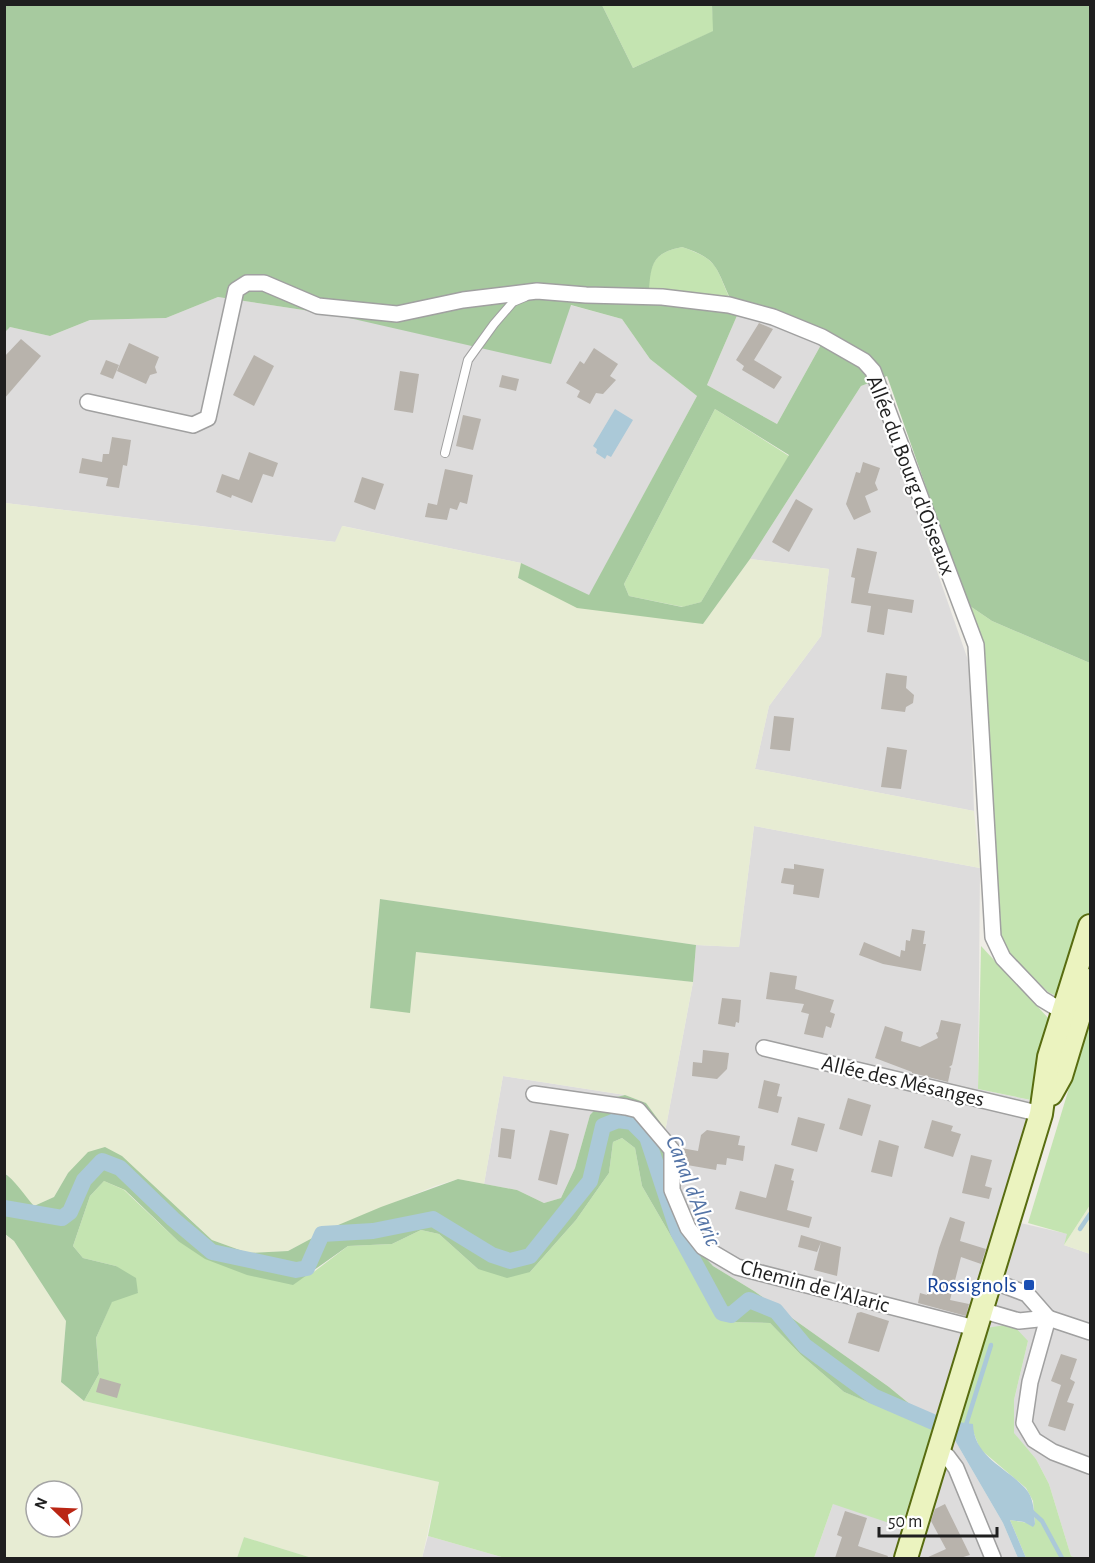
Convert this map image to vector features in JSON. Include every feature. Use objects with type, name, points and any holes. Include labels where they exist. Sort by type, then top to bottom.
[{"type":"street","name":"Allée du Bourg d'Oiseaux","points":[[88,402],[193,425],[208,418],[236,290],[247,283],[264,283],[318,306],[397,314],[463,300],[537,291],[586,296],[662,297],[729,305],[773,317],[822,337],[864,361],[873,371],[976,645],[993,937],[1003,958],[1042,999],[1070,1016]]},
{"type":"street","points":[[1070,1016],[1090,926]]},
{"type":"street","points":[[906,1558],[1041,1114],[1049,1057],[1090,980]]},
{"type":"street","name":"Allée des Mésanges","points":[[764,1048],[1041,1114]]},
{"type":"street","name":"Chemin de l'Alaric","points":[[534,1094],[638,1110],[672,1150],[672,1190],[688,1228],[703,1247],[737,1267],[978,1319],[1019,1321],[1048,1318]]},
{"type":"street","points":[[990,1280],[1027,1294],[1048,1318],[1090,1332]]},
{"type":"street","points":[[1048,1318],[1030,1382],[1024,1423],[1035,1440],[1053,1452],[1090,1466]]},
{"type":"street","points":[[940,1447],[956,1468],[993,1558]]},
{"type":"lane","points":[[446,453],[468,360],[494,324],[513,303],[537,291]]},
{"type":"shaded area","points":[[218,297],[336,315],[570,305],[622,319],[650,359],[697,396],[589,596],[521,563],[343,526],[336,542],[5,503],[4,332],[10,327],[50,336],[90,320],[166,318]]},
{"type":"shaded area","points":[[739,311],[822,343],[777,424],[707,385]]},
{"type":"shaded area","points":[[871,382],[969,663],[974,811],[755,769],[769,706],[821,636],[829,569],[750,559],[861,386]]},
{"type":"shaded area","points":[[754,826],[980,868],[978,1089],[1053,1105],[1016,1222],[1068,1234],[1064,1245],[1090,1254],[1090,1558],[1071,1556],[1049,1484],[1036,1459],[1014,1434],[1014,1400],[1028,1341],[953,1437],[1003,1523],[1018,1558],[814,1558],[833,1504],[934,1428],[937,1416],[917,1410],[889,1387],[754,1291],[713,1266],[690,1241],[674,1214],[665,1132],[693,982],[696,945],[739,947]]},
{"type":"shaded area","points":[[503,1076],[625,1095],[604,1100],[590,1115],[575,1168],[561,1198],[544,1203],[517,1190],[484,1184]]},
{"type":"shaded area","points":[[428,1536],[505,1558],[422,1558]]},
{"type":"green space","points":[[5,5],[602,5],[633,68],[713,31],[712,5],[1090,5],[1090,663],[992,621],[967,604],[887,376],[861,386],[750,559],[703,624],[577,608],[518,578],[521,563],[589,595],[697,396],[650,359],[622,319],[571,305],[551,364],[336,315],[218,297],[166,318],[90,320],[50,336],[10,327],[5,332]],"holes":[[[682,247],[703,256],[714,265],[730,298],[649,289],[651,272],[656,260],[665,252]],[[739,311],[822,343],[777,424],[707,385]],[[715,409],[789,455],[701,602],[682,607],[629,596],[624,584]]]},
{"type":"green space","points":[[602,5],[712,5],[714,31],[633,68]]},
{"type":"green space","points":[[682,247],[703,256],[714,265],[730,299],[648,289],[656,260],[665,252]]},
{"type":"green space","points":[[715,409],[789,456],[701,602],[683,607],[629,596],[624,584]]},
{"type":"green space","points":[[5,503],[335,542],[342,526],[521,563],[518,579],[703,624],[750,559],[829,569],[821,636],[769,706],[755,769],[974,811],[980,868],[754,826],[739,947],[696,945],[380,899],[370,1008],[416,952],[693,982],[665,1132],[646,1103],[625,1095],[503,1076],[484,1184],[458,1179],[435,1186],[331,1228],[288,1251],[248,1253],[212,1240],[185,1214],[68,1173],[54,1197],[34,1206],[5,1173]]},
{"type":"green space","points":[[967,604],[992,621],[1090,663],[1090,913],[1062,999],[1048,992],[1004,949],[998,931],[987,696],[981,636]]},
{"type":"green space","points":[[380,899],[696,945],[693,982],[416,952],[410,1013],[370,1008]]},
{"type":"green space","points":[[981,946],[1051,1021],[1031,1100],[978,1089]]},
{"type":"green space","points":[[1090,1019],[1090,1205],[1064,1245],[1067,1234],[1028,1223]]},
{"type":"green space","points":[[625,1095],[646,1103],[665,1132],[674,1214],[690,1241],[713,1266],[754,1291],[889,1387],[917,1410],[912,1413],[911,1420],[844,1392],[801,1355],[770,1323],[727,1322],[715,1312],[642,1186],[635,1148],[622,1138],[613,1142],[609,1173],[576,1220],[530,1272],[507,1278],[478,1269],[439,1234],[421,1230],[392,1244],[348,1246],[293,1285],[247,1275],[205,1259],[178,1241],[125,1190],[104,1181],[90,1196],[73,1246],[83,1258],[116,1266],[136,1278],[138,1293],[112,1302],[96,1338],[99,1374],[84,1401],[61,1382],[66,1321],[14,1241],[5,1234],[4,1173],[16,1183],[34,1206],[54,1197],[68,1173],[88,1152],[105,1147],[122,1156],[212,1240],[248,1253],[288,1251],[331,1228],[458,1179],[517,1190],[544,1203],[561,1198],[575,1168],[590,1115],[604,1100]]},
{"type":"green space","points":[[622,1138],[635,1148],[642,1186],[715,1312],[727,1322],[770,1323],[801,1355],[844,1392],[934,1428],[901,1527],[833,1504],[814,1558],[505,1558],[428,1536],[439,1482],[84,1401],[99,1374],[96,1338],[112,1301],[138,1292],[116,1266],[83,1258],[73,1246],[90,1196],[104,1181],[124,1190],[178,1241],[311,1274],[348,1246],[392,1244],[421,1230],[439,1234],[478,1269],[530,1272],[576,1220],[609,1173],[613,1142]]},
{"type":"green space","points":[[1090,1205],[1090,1254],[1064,1245]]},
{"type":"green space","points":[[4,1234],[14,1241],[66,1321],[61,1382],[84,1401],[439,1482],[422,1558],[312,1558],[244,1537],[237,1558],[5,1558]]},
{"type":"green space","points":[[1012,1324],[1028,1341],[1014,1400],[1014,1433],[1036,1459],[1049,1484],[1071,1556],[1077,1558],[1026,1558],[1010,1520],[1035,1524],[1033,1501],[1026,1488],[980,1449],[973,1431],[958,1422],[986,1328]]},
{"type":"green space","points":[[244,1537],[312,1558],[237,1558]]},
{"type":"water","points":[[615,409],[633,420],[611,457],[607,455],[605,459],[596,453],[597,449],[593,446]]},
{"type":"water","points":[[958,1422],[973,1424],[979,1445],[985,1453],[1025,1488],[1030,1496],[1035,1524],[1033,1527],[1024,1522],[1010,1520],[1026,1558],[1018,1558],[1003,1523],[953,1437]]},
{"type":"building","points":[[759,323],[773,329],[754,360],[782,377],[774,389],[742,370],[744,366],[736,360]]},
{"type":"building","points":[[21,339],[41,356],[4,399],[4,357]]},
{"type":"building","points":[[129,343],[159,357],[155,367],[157,373],[150,375],[146,384],[117,371]]},
{"type":"building","points":[[594,348],[618,364],[610,376],[616,380],[603,394],[596,393],[590,404],[577,397],[580,391],[566,383],[580,361],[584,364]]},
{"type":"building","points":[[254,355],[274,366],[254,406],[233,395]]},
{"type":"building","points":[[106,360],[119,365],[113,379],[100,374]]},
{"type":"building","points":[[400,371],[419,374],[413,413],[394,410]]},
{"type":"building","points":[[502,375],[519,379],[516,391],[499,387]]},
{"type":"building","points":[[463,415],[481,419],[473,450],[456,446]]},
{"type":"building","points":[[112,437],[131,440],[127,466],[123,465],[119,488],[106,486],[108,478],[79,473],[82,458],[102,462],[103,454],[109,454]]},
{"type":"building","points":[[249,452],[278,463],[273,477],[263,474],[252,503],[232,495],[231,498],[216,492],[222,474],[239,480]]},
{"type":"building","points":[[863,462],[880,468],[875,483],[878,490],[865,496],[871,512],[854,520],[846,504],[856,472],[860,473]]},
{"type":"building","points":[[445,469],[473,475],[467,504],[460,502],[457,510],[450,508],[447,520],[425,517],[428,503],[437,505]]},
{"type":"building","points":[[362,477],[384,484],[375,510],[354,502]]},
{"type":"building","points":[[796,499],[813,509],[789,552],[772,542]]},
{"type":"building","points":[[857,548],[877,552],[868,593],[914,600],[912,613],[888,609],[884,635],[867,632],[871,606],[851,603],[855,578],[851,577]]},
{"type":"building","points":[[886,673],[907,676],[906,688],[914,695],[913,703],[906,707],[905,712],[881,709]]},
{"type":"building","points":[[774,716],[794,718],[790,751],[770,749]]},
{"type":"building","points":[[887,747],[907,750],[901,789],[881,787]]},
{"type":"building","points":[[794,864],[824,869],[819,898],[793,894],[794,885],[781,883],[784,868],[794,869]]},
{"type":"building","points":[[912,929],[925,931],[923,944],[926,944],[921,971],[883,964],[859,955],[864,942],[900,957],[901,950],[905,951],[906,940],[910,941]]},
{"type":"building","points":[[770,972],[797,976],[795,989],[834,1000],[830,1012],[835,1014],[831,1028],[826,1026],[823,1038],[804,1034],[809,1014],[801,1012],[804,1004],[766,999]]},
{"type":"building","points":[[722,998],[741,1000],[739,1023],[736,1022],[735,1027],[718,1024]]},
{"type":"building","points":[[941,1020],[961,1024],[952,1065],[949,1067],[951,1068],[948,1082],[912,1073],[875,1058],[885,1026],[903,1032],[901,1041],[920,1047],[938,1038],[936,1033]]},
{"type":"building","points":[[703,1050],[729,1053],[727,1069],[717,1079],[692,1076],[693,1062],[702,1063]]},
{"type":"building","points":[[764,1080],[780,1084],[777,1096],[782,1097],[778,1113],[758,1108]]},
{"type":"building","points":[[848,1098],[871,1105],[862,1136],[839,1129]]},
{"type":"building","points":[[798,1117],[825,1124],[817,1152],[791,1145]]},
{"type":"building","points":[[932,1120],[953,1126],[951,1131],[961,1134],[953,1157],[924,1148]]},
{"type":"building","points":[[501,1128],[515,1130],[511,1159],[498,1157]]},
{"type":"building","points":[[550,1130],[569,1134],[557,1185],[538,1180]]},
{"type":"building","points":[[707,1130],[740,1136],[738,1145],[745,1146],[743,1161],[727,1158],[726,1165],[717,1164],[716,1170],[687,1165],[687,1162],[682,1159],[681,1148],[698,1151],[701,1135]]},
{"type":"building","points":[[879,1140],[899,1146],[892,1177],[871,1172]]},
{"type":"building","points":[[971,1155],[992,1160],[985,1186],[992,1188],[989,1199],[962,1193]]},
{"type":"building","points":[[775,1164],[794,1169],[791,1180],[794,1181],[787,1210],[812,1217],[809,1228],[735,1209],[740,1191],[766,1198]]},
{"type":"building","points":[[950,1217],[965,1222],[960,1241],[986,1249],[981,1264],[961,1257],[950,1300],[969,1304],[966,1316],[918,1303],[920,1293],[927,1295]]},
{"type":"building","points":[[801,1235],[841,1247],[837,1276],[814,1270],[821,1242],[817,1252],[798,1247]]},
{"type":"building","points":[[861,1312],[889,1321],[879,1352],[848,1343],[857,1313]]},
{"type":"building","points":[[1061,1354],[1077,1359],[1070,1379],[1075,1382],[1067,1402],[1074,1404],[1065,1431],[1048,1426],[1061,1385],[1051,1381]]},
{"type":"building","points":[[100,1378],[121,1384],[117,1398],[96,1392]]},
{"type":"building","points":[[945,1504],[970,1555],[960,1558],[926,1558],[946,1549],[931,1521],[935,1509]]},
{"type":"building","points":[[845,1511],[867,1518],[858,1546],[888,1556],[887,1558],[835,1558],[842,1537],[837,1535]]},
{"type":"waterway","name":"Canal d'Alaric","points":[[4,1208],[62,1218],[70,1212],[84,1180],[102,1161],[120,1168],[173,1219],[212,1252],[296,1270],[307,1268],[322,1234],[373,1231],[433,1219],[492,1255],[510,1261],[530,1256],[590,1181],[603,1126],[618,1120],[632,1122],[647,1137],[678,1232],[722,1313],[731,1315],[749,1300],[776,1311],[805,1346],[873,1396],[933,1422]]},
{"type":"waterway","points":[[1080,1229],[1090,1214]]},
{"type":"waterway","points":[[965,1428],[991,1345]]},
{"type":"waterway","name":"Canal d'Alaric","points":[[1031,1511],[1042,1521],[1062,1558]]},
{"type":"place","name":"Rossignols","points":[[1029,1285]]}]
